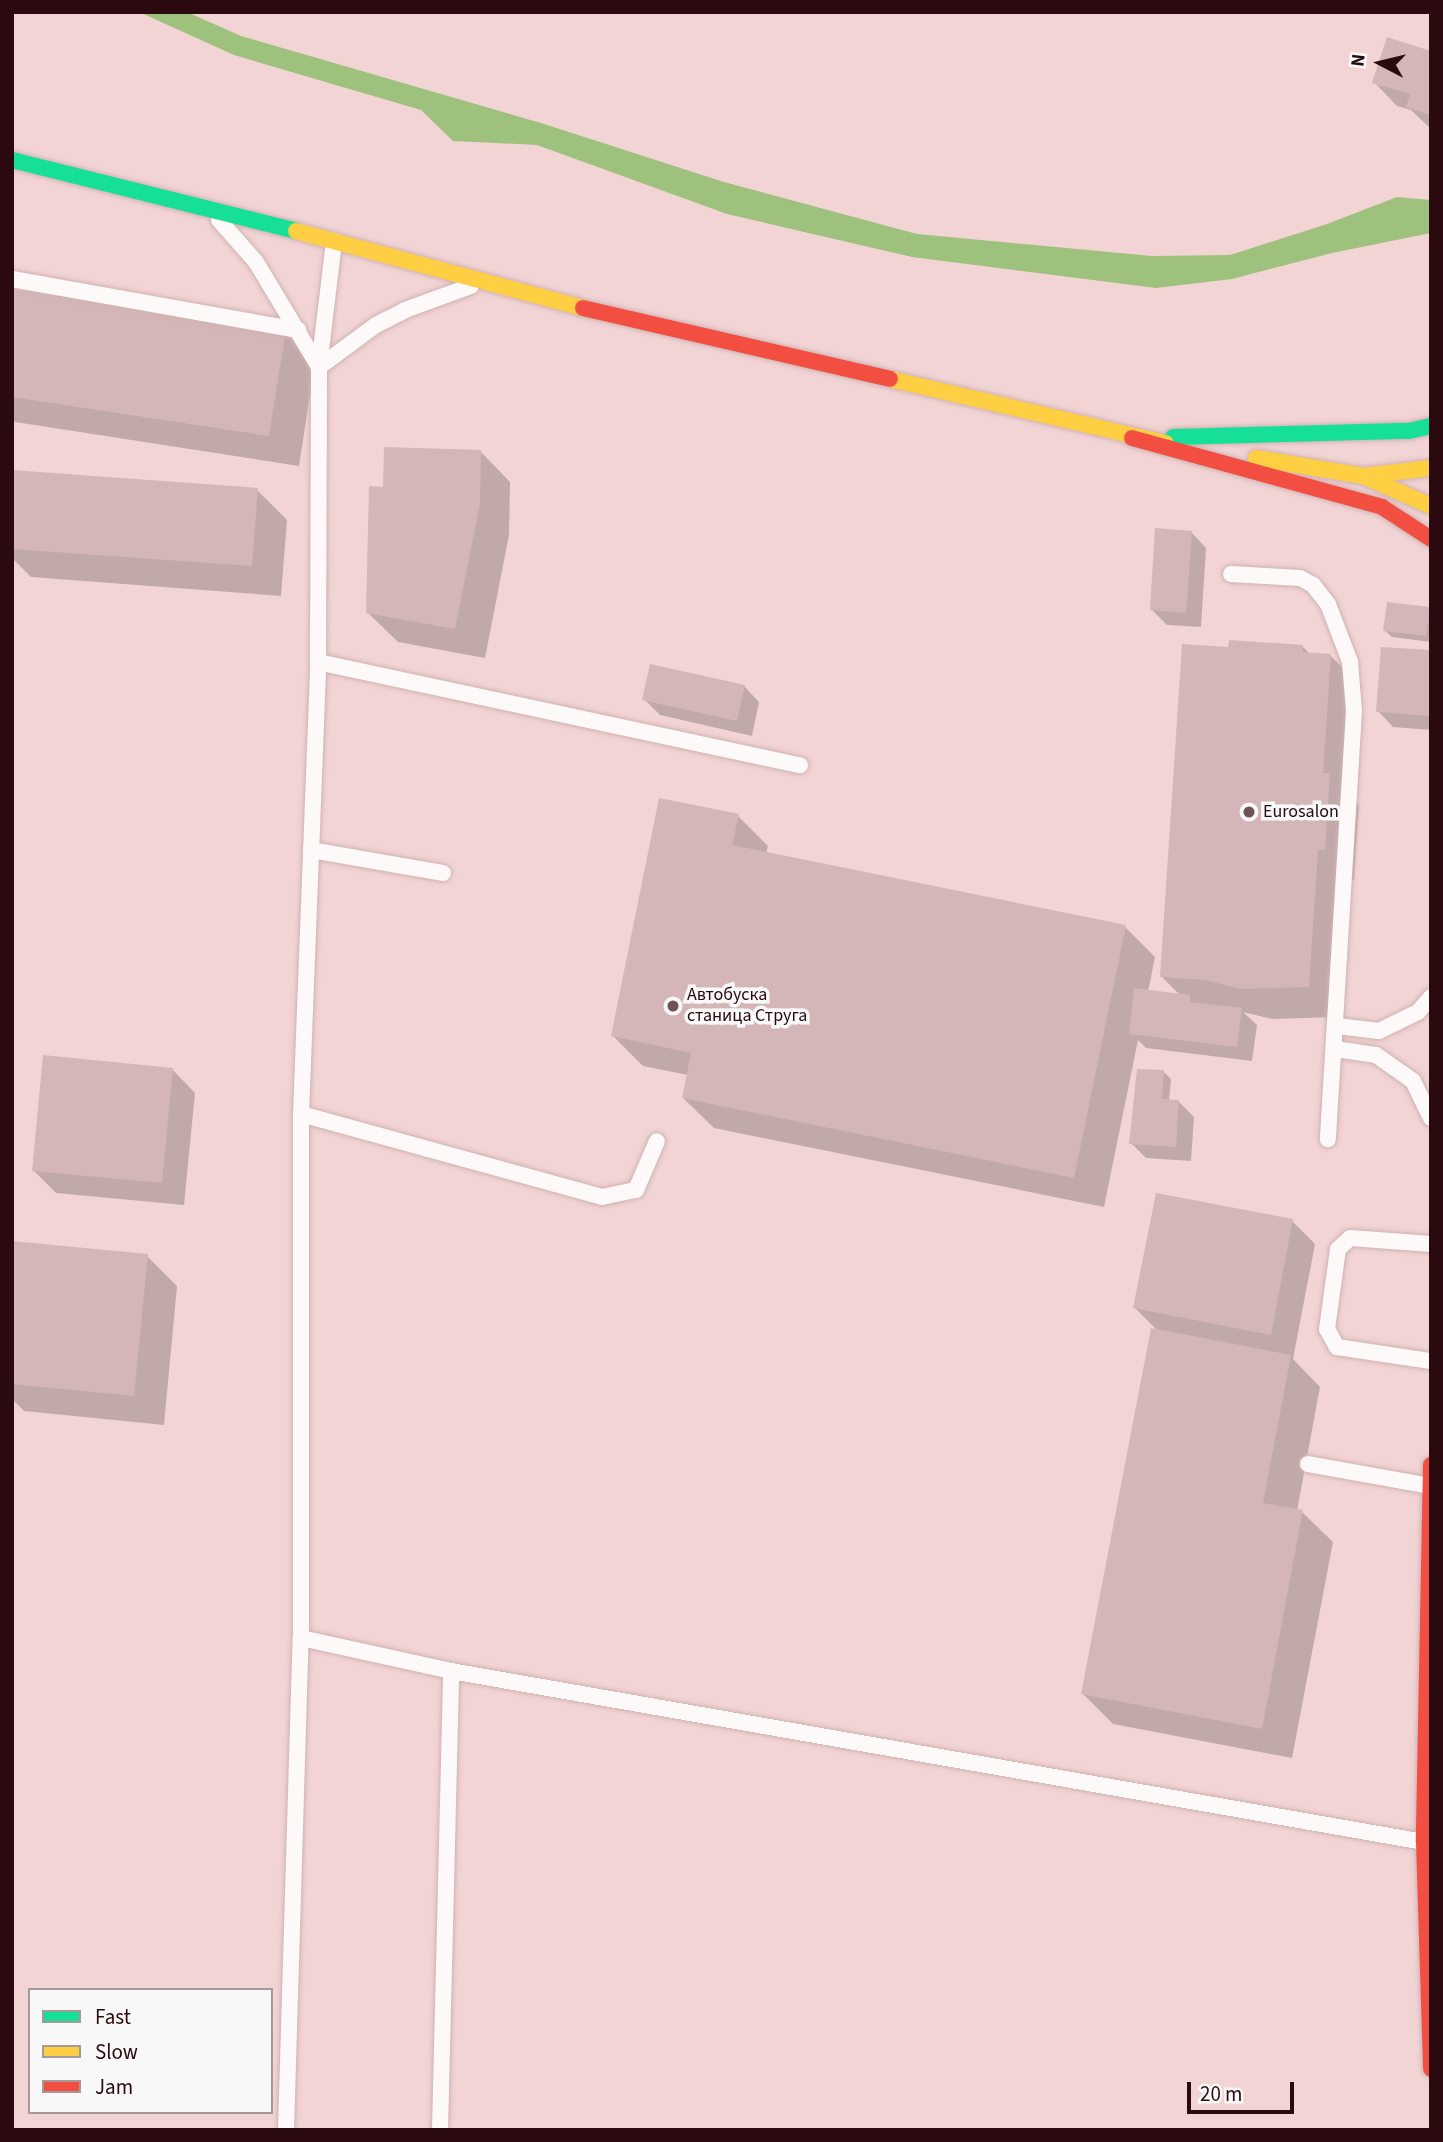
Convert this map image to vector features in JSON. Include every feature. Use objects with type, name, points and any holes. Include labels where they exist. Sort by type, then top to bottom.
[{"type":"main road","points":[[12,160],[334,241],[483,282],[992,401],[1132,438],[1382,507],[1431,539]]},
{"type":"main road","points":[[1132,438],[1409,431],[1431,426]]},
{"type":"main road","points":[[1132,438],[1363,476],[1431,506]]},
{"type":"main road","points":[[1363,476],[1431,468]]},
{"type":"main road","points":[[1431,1465],[1424,1842],[1431,2069]]},
{"type":"lane","points":[[209,210],[256,262],[319,367]]},
{"type":"lane","points":[[286,2130],[301,1638],[301,1114],[318,662],[319,367],[334,241]]},
{"type":"lane","points":[[12,279],[299,330]]},
{"type":"lane","points":[[319,367],[376,326],[405,310],[483,282]]},
{"type":"lane","points":[[1231,573],[1300,578],[1313,585],[1328,604],[1350,662],[1353,711],[1337,1026],[1328,1139]]},
{"type":"lane","points":[[318,662],[800,765]]},
{"type":"lane","points":[[311,850],[443,873]]},
{"type":"lane","points":[[1337,1026],[1379,1031],[1418,1012],[1431,997]]},
{"type":"lane","points":[[1335,1049],[1376,1055],[1404,1074],[1413,1081],[1431,1118]]},
{"type":"lane","points":[[301,1114],[602,1197],[636,1190],[657,1141]]},
{"type":"lane","points":[[1431,1244],[1350,1238],[1338,1249],[1327,1329],[1337,1347],[1431,1361]]},
{"type":"lane","points":[[1308,1464],[1430,1486]]},
{"type":"lane","points":[[301,1638],[451,1671],[1424,1842]]},
{"type":"lane","points":[[440,2130],[451,1671]]},
{"type":"shaded area","points":[[139,12],[187,12],[241,36],[541,123],[724,182],[917,234],[1152,256],[1230,255],[1327,224],[1397,197],[1431,200],[1431,233],[1332,253],[1232,279],[1156,288],[912,257],[727,214],[537,145],[453,141],[421,110],[234,55]]},
{"type":"building","points":[[1387,37],[1431,51],[1431,115],[1406,107],[1410,94],[1372,83]]},
{"type":"building","points":[[12,289],[286,330],[269,436],[12,397]]},
{"type":"building","points":[[384,447],[481,450],[480,504],[455,629],[366,613],[369,486],[383,487]]},
{"type":"building","points":[[12,470],[258,488],[252,566],[12,549]]},
{"type":"building","points":[[1155,528],[1192,531],[1186,613],[1150,610]]},
{"type":"building","points":[[1387,602],[1430,607],[1426,636],[1383,631]]},
{"type":"building","name":"Eurosalon","points":[[1229,640],[1303,645],[1303,652],[1331,654],[1323,773],[1330,773],[1325,850],[1318,850],[1309,987],[1241,989],[1205,980],[1160,977],[1182,644],[1228,647]]},
{"type":"building","points":[[1381,647],[1431,650],[1431,716],[1376,712]]},
{"type":"building","points":[[650,664],[745,685],[737,721],[642,700]]},
{"type":"building","points":[[659,798],[739,814],[732,845],[1126,925],[1074,1178],[682,1098],[691,1053],[611,1036]]},
{"type":"building","points":[[1134,988],[1190,995],[1190,1002],[1242,1008],[1237,1047],[1129,1034]]},
{"type":"building","points":[[43,1055],[173,1068],[162,1183],[32,1171]]},
{"type":"building","points":[[1137,1069],[1164,1070],[1162,1099],[1179,1100],[1176,1147],[1129,1144]]},
{"type":"building","points":[[1156,1193],[1293,1219],[1271,1335],[1133,1308]]},
{"type":"building","points":[[12,1241],[148,1254],[134,1396],[12,1384]]},
{"type":"building","points":[[1151,1328],[1291,1355],[1263,1503],[1303,1510],[1262,1729],[1081,1694]]},
{"type":"traffic: fast","points":[[12,160],[296,231]]},
{"type":"traffic: fast","points":[[1173,437],[1409,431],[1431,426]]},
{"type":"traffic: slow","points":[[296,231],[583,308]]},
{"type":"traffic: slow","points":[[890,379],[1166,443]]},
{"type":"traffic: slow","points":[[1256,458],[1363,476],[1431,506]]},
{"type":"traffic: slow","points":[[1363,476],[1431,468]]},
{"type":"traffic: jam","points":[[583,308],[890,379]]},
{"type":"traffic: jam","points":[[1132,438],[1382,507],[1431,539]]},
{"type":"traffic: jam","points":[[1431,1465],[1424,1842],[1431,2069]]},
{"type":"place","name":"Eurosalon","points":[[1249,812]]},
{"type":"place","name":"Автобуска станица Струга","points":[[673,1006]]}]
